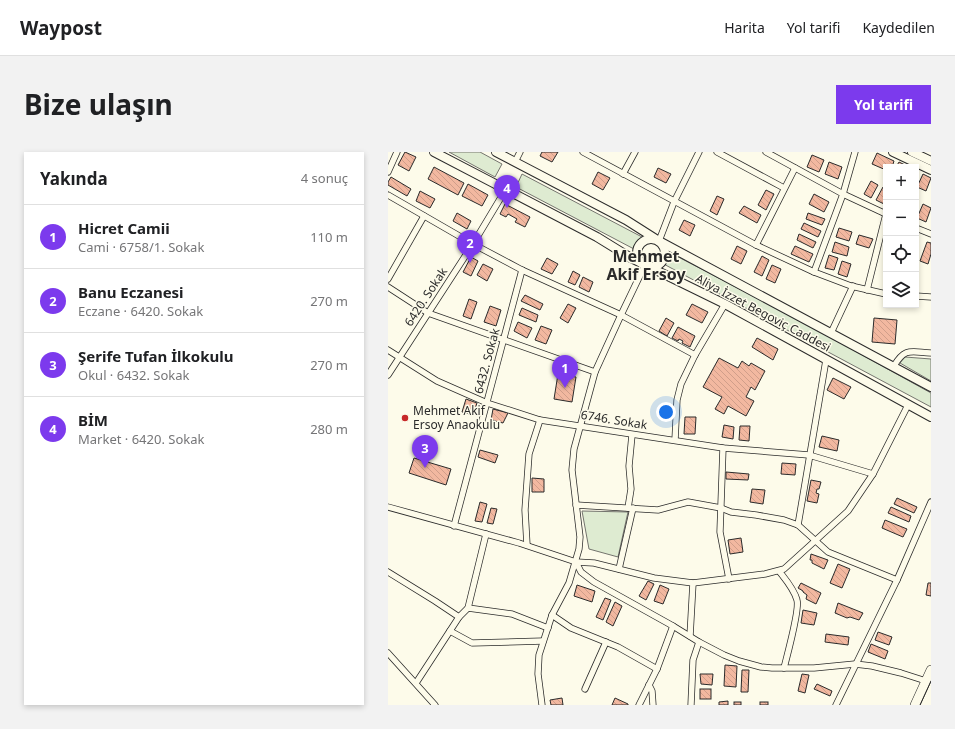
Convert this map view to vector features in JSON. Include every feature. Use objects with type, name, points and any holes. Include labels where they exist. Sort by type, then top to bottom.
[{"type":"main road","name":"Aliya İzzet Begoviç Caddesi","points":[[434,152],[597,237],[631,258],[725,304],[931,417]]},
{"type":"main road","name":"Aliya İzzet Begoviç Caddesi","points":[[496,152],[626,220],[659,241],[931,387]]},
{"type":"main road","points":[[893,152],[931,170]]},
{"type":"main road","points":[[917,153],[931,161]]},
{"type":"main road","points":[[650,238],[659,241],[664,248],[664,258],[662,262],[654,266],[645,265],[638,259],[637,250],[639,245],[650,238]]},
{"type":"main road","points":[[915,705],[931,670]]},
{"type":"street","points":[[388,172],[397,152]]},
{"type":"street","points":[[515,162],[520,152]]},
{"type":"street","points":[[583,152],[756,245],[814,272],[853,286],[883,293]]},
{"type":"street","points":[[623,174],[635,152]]},
{"type":"street","points":[[659,241],[674,202],[699,152]]},
{"type":"street","points":[[717,152],[784,188]]},
{"type":"street","points":[[766,152],[843,194],[883,213]]},
{"type":"street","points":[[814,272],[843,194],[855,152]]},
{"type":"street","points":[[756,245],[795,168]]},
{"type":"street","name":"6420. Sokak","points":[[388,375],[473,244],[506,189]]},
{"type":"street","points":[[388,195],[473,244],[522,270],[621,315],[695,356]]},
{"type":"street","points":[[388,279],[424,216]]},
{"type":"street","points":[[867,290],[883,226]]},
{"type":"street","points":[[919,229],[931,234]]},
{"type":"street","points":[[542,705],[538,674],[539,655],[552,616],[569,583],[579,549],[580,537],[572,470],[574,449],[595,372],[645,265]]},
{"type":"street","name":"6432. Sokak","points":[[454,526],[522,270]]},
{"type":"street","points":[[831,333],[853,286]]},
{"type":"street","points":[[388,287],[428,313],[595,372]]},
{"type":"street","points":[[919,296],[931,297]]},
{"type":"street","points":[[675,440],[677,400],[681,384],[695,356],[725,304]]},
{"type":"street","name":"6746. Sokak","points":[[388,350],[437,381],[487,403],[540,420],[724,448],[809,455],[872,474]]},
{"type":"street","points":[[894,366],[902,354],[910,352],[931,353]]},
{"type":"street","points":[[798,525],[826,360]]},
{"type":"street","points":[[388,507],[527,545],[576,562],[594,563],[654,578],[693,583],[749,577],[784,569],[848,511],[872,474],[908,405]]},
{"type":"street","points":[[527,545],[525,510],[529,454],[540,420]]},
{"type":"street","points":[[618,569],[630,508],[631,488],[629,466],[632,434]]},
{"type":"street","points":[[724,448],[720,532],[729,579]]},
{"type":"street","points":[[576,506],[658,510],[688,502],[721,508],[731,512],[784,520],[798,525],[828,552],[897,580]]},
{"type":"street","points":[[836,705],[897,580],[931,502]]},
{"type":"street","points":[[416,682],[459,618],[468,608],[486,534]]},
{"type":"street","points":[[576,562],[581,572],[594,582],[673,626],[698,642],[724,655],[750,664],[761,667],[784,668],[814,668],[855,664],[880,668],[926,681]]},
{"type":"street","points":[[779,571],[798,601],[784,668]]},
{"type":"street","points":[[388,572],[435,601],[459,618]]},
{"type":"street","points":[[690,636],[693,583]]},
{"type":"street","points":[[468,608],[512,614],[548,628]]},
{"type":"street","points":[[552,616],[571,628],[618,647],[657,668]]},
{"type":"street","points":[[640,705],[657,668],[673,626]]},
{"type":"street","points":[[450,631],[472,643],[543,641]]},
{"type":"street","points":[[585,689],[606,642]]},
{"type":"street","points":[[692,705],[693,660],[698,642]]},
{"type":"street","points":[[388,653],[416,682],[435,705]]},
{"type":"street","points":[[649,685],[652,691],[653,705]]},
{"type":"green space","points":[[449,152],[480,152],[502,164],[495,177]]},
{"type":"green space","points":[[522,174],[642,237],[634,249],[516,187]]},
{"type":"green space","points":[[663,249],[801,321],[931,393],[931,407],[658,261]]},
{"type":"green space","points":[[905,357],[931,359],[931,381],[900,363]]},
{"type":"green space","points":[[582,511],[628,512],[618,557],[589,549]]},
{"type":"building","points":[[405,152],[416,157],[409,171],[398,165]]},
{"type":"building","points":[[542,152],[558,152],[552,162],[540,156]]},
{"type":"building","points":[[877,153],[894,161],[893,164],[883,164],[883,169],[872,164]]},
{"type":"building","points":[[812,155],[824,160],[819,172],[807,167]]},
{"type":"building","points":[[829,162],[842,167],[838,179],[825,174]]},
{"type":"building","points":[[434,167],[464,183],[458,195],[428,179]]},
{"type":"building","points":[[658,168],[671,174],[666,183],[654,177]]},
{"type":"building","points":[[598,172],[610,178],[603,190],[592,184]]},
{"type":"building","points":[[923,174],[931,178],[926,191],[919,188],[919,183]]},
{"type":"building","points":[[391,177],[411,189],[407,196],[388,185]]},
{"type":"building","points":[[871,181],[878,185],[871,198],[864,194]]},
{"type":"building","points":[[468,184],[488,195],[482,206],[462,196]]},
{"type":"building","points":[[883,187],[883,204],[876,200]]},
{"type":"building","points":[[766,190],[774,194],[766,210],[758,205]]},
{"type":"building","points":[[420,191],[435,199],[430,208],[416,201]]},
{"type":"building","points":[[814,194],[829,202],[824,212],[809,204]]},
{"type":"building","points":[[717,196],[724,199],[717,215],[710,211]]},
{"type":"building","points":[[505,204],[530,217],[525,227],[515,222],[517,219],[508,214],[506,217],[500,214]]},
{"type":"building","points":[[923,204],[931,208],[926,222],[919,219],[919,213]]},
{"type":"building","points":[[744,206],[761,215],[757,223],[739,213]]},
{"type":"building","points":[[457,213],[471,221],[467,229],[453,221]]},
{"type":"building","points":[[808,213],[825,219],[822,225],[806,219]]},
{"type":"building","points":[[684,220],[695,225],[690,236],[679,230]]},
{"type":"building","points":[[804,223],[821,231],[818,237],[801,229]]},
{"type":"building","points":[[839,228],[852,232],[849,241],[836,237]]},
{"type":"building","points":[[799,234],[816,242],[813,248],[797,240]]},
{"type":"building","points":[[859,235],[873,239],[869,248],[856,244]]},
{"type":"building","points":[[835,242],[849,247],[847,256],[832,252]]},
{"type":"building","points":[[927,242],[931,243],[931,254],[928,264],[920,261]]},
{"type":"building","points":[[737,246],[747,251],[741,264],[731,259]]},
{"type":"building","points":[[795,246],[813,254],[809,262],[791,254]]},
{"type":"building","points":[[829,255],[838,258],[834,270],[825,268]]},
{"type":"building","points":[[762,256],[769,260],[762,276],[754,272]]},
{"type":"building","points":[[471,257],[478,261],[471,276],[463,272]]},
{"type":"building","points":[[547,258],[558,264],[552,274],[541,269]]},
{"type":"building","points":[[842,261],[851,264],[847,277],[838,274]]},
{"type":"building","points":[[483,264],[493,269],[487,281],[477,275]]},
{"type":"building","points":[[772,265],[781,269],[775,283],[766,279]]},
{"type":"building","points":[[573,271],[580,275],[575,285],[568,282]]},
{"type":"building","points":[[583,277],[593,282],[589,292],[579,287]]},
{"type":"building","points":[[525,295],[543,304],[540,310],[521,301]]},
{"type":"building","points":[[469,299],[477,302],[471,319],[463,316]]},
{"type":"building","points":[[568,304],[576,308],[568,323],[560,318]]},
{"type":"building","points":[[692,304],[708,312],[702,323],[686,315]]},
{"type":"building","points":[[490,306],[501,310],[496,326],[484,322]]},
{"type":"building","points":[[522,308],[538,315],[536,322],[519,315]]},
{"type":"building","points":[[666,318],[674,323],[667,336],[659,331]]},
{"type":"building","points":[[874,318],[897,320],[895,344],[872,342]]},
{"type":"building","points":[[518,322],[532,328],[527,338],[514,331]]},
{"type":"building","points":[[541,326],[552,330],[546,344],[535,340]]},
{"type":"building","points":[[678,327],[695,336],[690,347],[682,343],[683,341],[679,339],[678,341],[672,338]]},
{"type":"building","points":[[757,338],[778,349],[773,360],[752,347]]},
{"type":"building","points":[[719,358],[738,368],[742,361],[749,366],[751,363],[765,371],[755,390],[751,387],[746,397],[754,401],[746,416],[728,406],[724,414],[715,409],[722,397],[703,387]]},
{"type":"building","points":[[558,374],[576,377],[572,402],[554,399]]},
{"type":"building","points":[[833,378],[851,387],[844,399],[827,390]]},
{"type":"building","points":[[466,399],[477,403],[473,415],[462,412]]},
{"type":"building","points":[[493,409],[508,413],[503,423],[491,420]]},
{"type":"building","points":[[685,417],[696,417],[695,434],[684,434]]},
{"type":"building","points":[[724,425],[734,427],[733,439],[722,437]]},
{"type":"building","points":[[740,426],[750,426],[749,441],[739,440]]},
{"type":"building","points":[[822,436],[839,440],[837,451],[819,447]]},
{"type":"building","points":[[480,450],[498,455],[495,463],[478,457]]},
{"type":"building","points":[[414,458],[451,469],[446,485],[409,473]]},
{"type":"building","points":[[782,463],[796,464],[795,475],[781,474]]},
{"type":"building","points":[[726,472],[749,474],[748,480],[726,479]]},
{"type":"building","points":[[532,478],[544,479],[544,492],[532,492]]},
{"type":"building","points":[[811,480],[821,482],[816,493],[819,494],[817,503],[807,501]]},
{"type":"building","points":[[752,489],[765,490],[763,504],[750,502]]},
{"type":"building","points":[[897,498],[917,507],[914,513],[894,504]]},
{"type":"building","points":[[480,502],[487,504],[482,522],[475,521]]},
{"type":"building","points":[[891,507],[911,516],[909,522],[888,513]]},
{"type":"building","points":[[491,508],[497,509],[493,524],[487,523]]},
{"type":"building","points":[[885,520],[907,529],[903,537],[882,528]]},
{"type":"building","points":[[741,538],[743,552],[730,554],[728,540]]},
{"type":"building","points":[[811,554],[828,560],[824,569],[812,563],[812,560],[810,560]]},
{"type":"building","points":[[838,564],[850,569],[842,588],[830,583]]},
{"type":"building","points":[[648,581],[654,584],[646,600],[639,596]]},
{"type":"building","points":[[801,583],[821,593],[816,604],[806,599],[807,595],[798,588]]},
{"type":"building","points":[[928,583],[931,583],[931,596],[926,595]]},
{"type":"building","points":[[577,585],[595,591],[592,602],[574,596]]},
{"type":"building","points":[[660,585],[669,589],[663,604],[654,601]]},
{"type":"building","points":[[605,598],[611,600],[603,620],[596,617]]},
{"type":"building","points":[[615,602],[622,606],[613,626],[606,622]]},
{"type":"building","points":[[838,603],[863,613],[859,620],[850,617],[847,618],[835,613]]},
{"type":"building","points":[[803,610],[817,613],[814,625],[801,623]]},
{"type":"building","points":[[878,632],[892,637],[889,645],[875,640]]},
{"type":"building","points":[[826,634],[849,637],[848,645],[825,642]]},
{"type":"building","points":[[871,644],[888,651],[885,659],[868,652]]},
{"type":"building","points":[[725,665],[737,666],[736,687],[724,686]]},
{"type":"building","points":[[742,670],[749,670],[748,692],[741,692]]},
{"type":"building","points":[[700,674],[713,674],[712,685],[701,684]]},
{"type":"building","points":[[802,674],[809,675],[805,693],[798,691]]},
{"type":"building","points":[[817,684],[832,691],[830,696],[814,689]]},
{"type":"building","points":[[700,689],[711,689],[711,699],[700,699]]},
{"type":"building","points":[[562,698],[563,705],[551,705],[550,700]]},
{"type":"building","points":[[615,698],[628,704],[628,705],[612,705]]},
{"type":"building","points":[[728,701],[728,705],[719,705],[719,702]]},
{"type":"building","points":[[734,702],[741,702],[741,705],[734,705]]},
{"type":"building","points":[[760,702],[768,702],[768,705],[760,705]]},
{"type":"tram line","points":[[920,705],[931,681]]},
{"type":"place","name":"BİM","points":[[507,208]]},
{"type":"place","name":"Banu Eczanesi","points":[[470,263]]},
{"type":"place","name":"Hicret Camii","points":[[565,388]]},
{"type":"place","name":"Mehmet Akif Ersoy Anaokulu","points":[[405,418]]},
{"type":"place","name":"Şerife Tufan İlkokulu","points":[[425,468]]},
{"type":"district","name":"Mehmet Akif Ersoy","points":[[646,265]]}]
